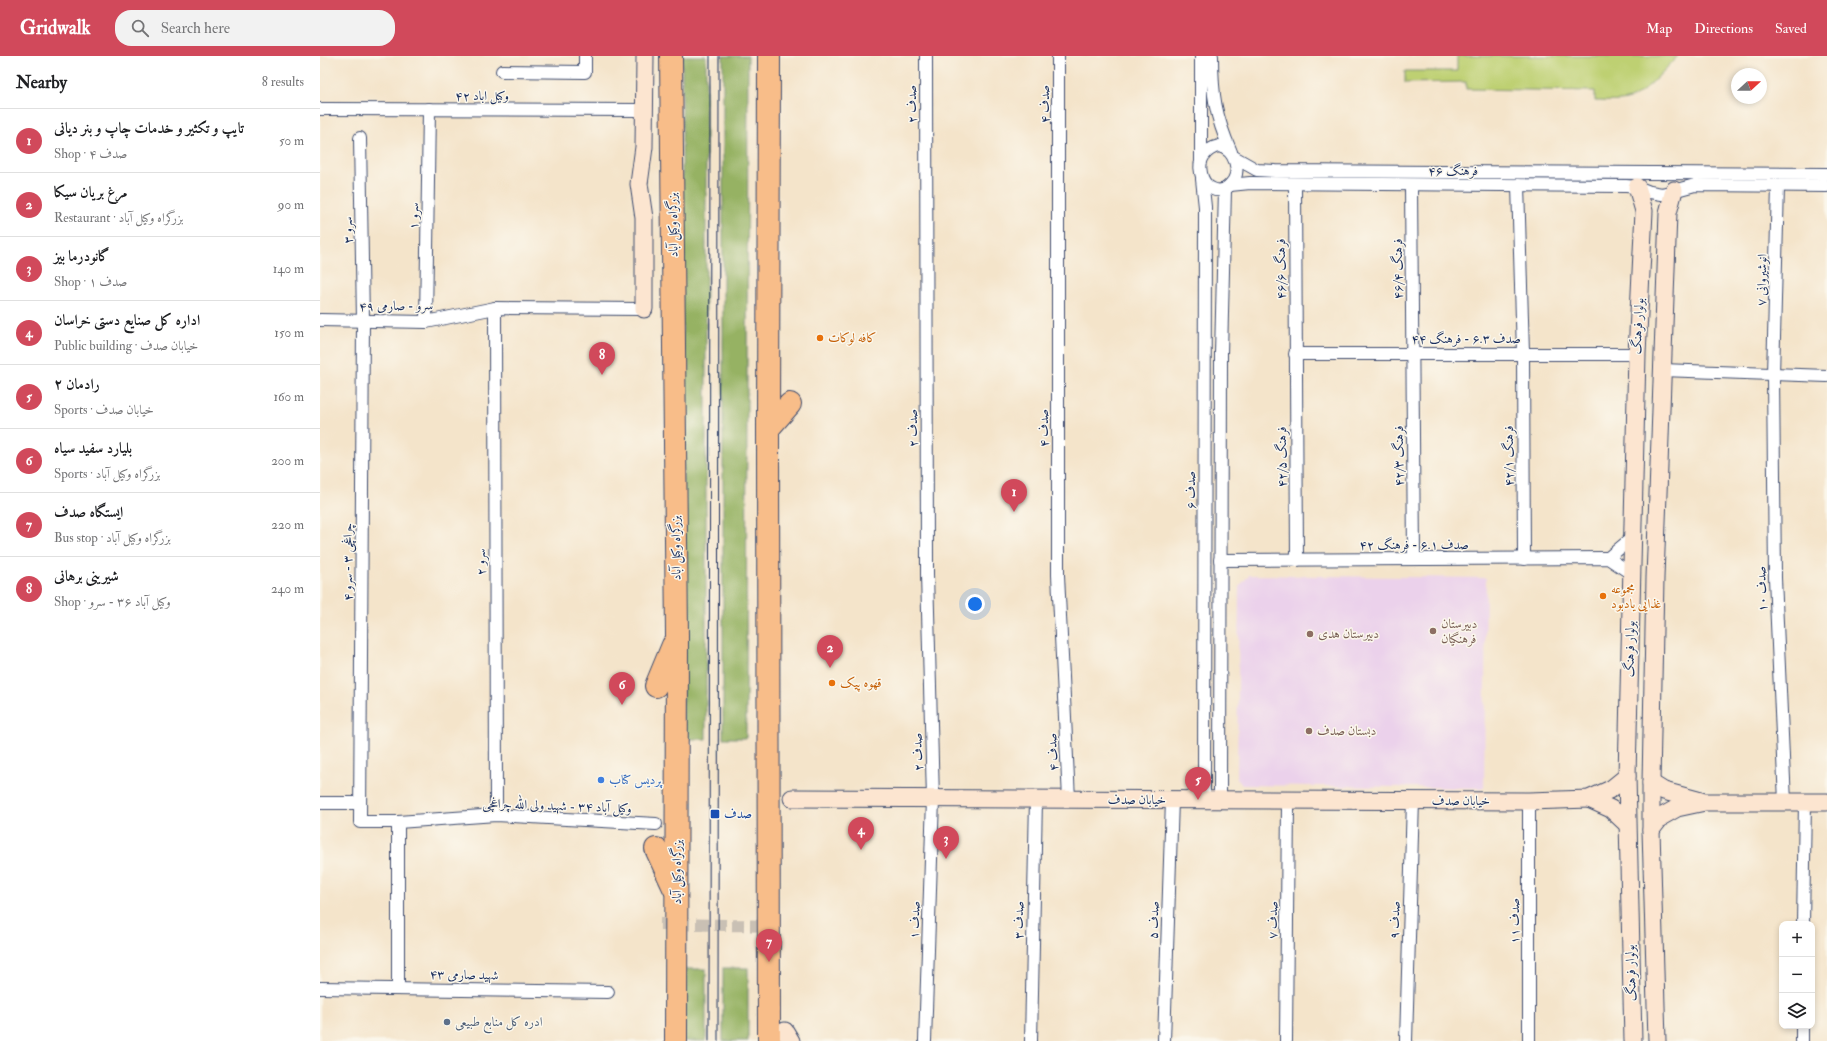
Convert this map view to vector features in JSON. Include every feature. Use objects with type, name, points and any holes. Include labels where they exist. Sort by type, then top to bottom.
[{"type":"highway","name":"بزرگراه وکیل آباد","points":[[671,56],[677,635],[676,1041]]},
{"type":"highway","points":[[769,56],[768,429],[782,1038]]},
{"type":"highway","points":[[768,429],[790,404]]},
{"type":"highway","points":[[656,686],[677,635]]},
{"type":"highway","points":[[656,849],[677,894]]},
{"type":"street","points":[[502,71],[585,72],[585,56]]},
{"type":"street","points":[[644,309],[644,218],[639,184],[644,147],[645,56]]},
{"type":"street","name":"صدف ۲","points":[[926,56],[926,574],[933,799]]},
{"type":"street","name":"صدف ۴","points":[[1058,56],[1058,575],[1069,799]]},
{"type":"street","points":[[1201,56],[1202,179],[1211,189],[1218,190],[1227,187]]},
{"type":"street","points":[[1212,56],[1212,82],[1215,106],[1219,124],[1232,155],[1235,174],[1227,187],[1221,415],[1220,560],[1212,800]]},
{"type":"street","name":"وکیل اباد ۴۲","points":[[320,109],[644,110]]},
{"type":"street","name":"سرو ۱","points":[[426,322],[429,110]]},
{"type":"street","name":"سرو ۳","points":[[360,138],[363,321]]},
{"type":"street","points":[[1201,162],[1206,151],[1219,146],[1232,155]]},
{"type":"street","name":"فرهنگ ۴۶","points":[[1232,155],[1257,170],[1275,171],[1827,174]]},
{"type":"street","points":[[1674,173],[1676,180],[1674,190]]},
{"type":"street","name":"صدف ۶","points":[[1202,179],[1205,207],[1205,415],[1212,800]]},
{"type":"street","name":"فرهنگ ۴۶","points":[[1227,187],[1250,183],[1518,185],[1637,187],[1650,192],[1662,194],[1695,185],[1827,186]]},
{"type":"street","name":"فرهنگ ۴۶/۶","points":[[1295,184],[1295,354]]},
{"type":"street","name":"فرهنگ ۴۶/۴","points":[[1411,185],[1412,353]]},
{"type":"street","name":"فرهنگ ۴۲/۱","points":[[1518,185],[1523,353],[1524,558]]},
{"type":"street","name":"انوشیروانی ۷","points":[[1774,375],[1778,186]]},
{"type":"street","name":"بولوار فرهنگ","points":[[1633,1041],[1627,776],[1637,354],[1644,211],[1637,187]]},
{"type":"street","name":"بولوار فرهنگ","points":[[1657,1041],[1651,830],[1653,678],[1668,213],[1674,190]]},
{"type":"street","points":[[1644,211],[1657,208],[1668,213]]},
{"type":"street","name":"سرو - صارمی ۴۹","points":[[320,320],[426,322],[495,308],[644,309]]},
{"type":"street","name":"سرو ۲","points":[[495,308],[496,815]]},
{"type":"street","name":"چراغچی ۳ - سرو ۴","points":[[360,822],[363,321]]},
{"type":"street","name":"فرهنگ ۴۲/۳","points":[[1412,353],[1414,559]]},
{"type":"street","name":"صدف ۶.۳ - فرهنگ ۴۴","points":[[1295,354],[1637,354]]},
{"type":"street","name":"فرهنگ ۴۲/۵","points":[[1295,354],[1297,560]]},
{"type":"street","points":[[1662,370],[1827,376]]},
{"type":"street","name":"صدف ۱۰","points":[[1774,375],[1775,578],[1786,802]]},
{"type":"street","points":[[1205,415],[1221,415]]},
{"type":"street","points":[[1632,574],[1608,558],[1633,538]]},
{"type":"street","name":"صدف ۶.۱ - فرهنگ ۴۲","points":[[1220,560],[1608,558]]},
{"type":"street","points":[[1630,676],[1653,678]]},
{"type":"street","points":[[1589,799],[1611,789],[1627,776]]},
{"type":"street","points":[[1651,783],[1664,791],[1705,802]]},
{"type":"street","name":"خیابان صدف","points":[[798,798],[1529,801],[1589,799]]},
{"type":"street","name":"صدف ۱","points":[[925,1041],[933,799]]},
{"type":"street","name":"صدف ۳","points":[[1031,1041],[1036,799]]},
{"type":"street","points":[[1589,799],[1611,808],[1627,824]]},
{"type":"street","name":"صدف ۵","points":[[1164,1041],[1172,800]]},
{"type":"street","name":"صدف ۷","points":[[1286,1041],[1288,800]]},
{"type":"street","name":"صدف ۹","points":[[1406,1041],[1413,800]]},
{"type":"street","name":"صدف ۱۱","points":[[1529,801],[1529,1041]]},
{"type":"street","points":[[320,802],[360,803]]},
{"type":"street","points":[[1651,830],[1661,817],[1677,808],[1705,802],[1827,802]]},
{"type":"street","points":[[1803,921],[1805,802]]},
{"type":"street","name":"وکیل آباد ۳۴ - شهید ولی الله چراغچی","points":[[360,822],[398,822],[496,815],[656,824]]},
{"type":"street","points":[[398,822],[398,988]]},
{"type":"street","name":"شهید صارمی ۴۳","points":[[320,988],[608,992]]},
{"type":"street","points":[[1802,1029],[1802,1041]]},
{"type":"shaded area","points":[[1249,575],[1486,578],[1484,788],[1242,785],[1237,779],[1239,587]]},
{"type":"green space","points":[[682,56],[706,56],[706,739],[683,739]]},
{"type":"green space","points":[[723,56],[748,56],[746,738],[723,738]]},
{"type":"green space","points":[[1457,56],[1678,56],[1656,79],[1637,95],[1628,100],[1619,101],[1595,101],[1595,91],[1466,89],[1466,82],[1405,83],[1405,71],[1457,71]]},
{"type":"green space","points":[[723,968],[748,968],[748,1041],[723,1041]]},
{"type":"green space","points":[[684,969],[706,969],[706,1041],[684,1041]]},
{"type":"tunnel","points":[[660,924],[784,926]]},
{"type":"tram line","points":[[709,1041],[710,56]]},
{"type":"tram line","points":[[718,1041],[719,56]]},
{"type":"place","name":"کافه لوکات","points":[[820,338]]},
{"type":"place","name":"شیرینی برهانی","points":[[602,375]]},
{"type":"place","name":"تایپ و تکثیر و خدمات چاپ و بنر دیانی","points":[[1014,512]]},
{"type":"place","name":"مجموعه غذایی یادبود","points":[[1603,596]]},
{"type":"place","name":"دبیرستان فرهنگیان","points":[[1433,631]]},
{"type":"place","name":"دبیرستان هدی","points":[[1310,634]]},
{"type":"place","name":"مرغ بریان سیکا","points":[[830,668]]},
{"type":"place","name":"قهوه پیک","points":[[832,683]]},
{"type":"place","name":"بلیارد سفید سیاه","points":[[622,705]]},
{"type":"place","name":"دبستان صدف","points":[[1309,731]]},
{"type":"place","name":"پردیس کتاب","points":[[601,780]]},
{"type":"place","name":"رادمان ۲","points":[[1198,800]]},
{"type":"place","name":"صدف","points":[[715,814]]},
{"type":"place","name":"اداره کل صنایع دستی خراسان","points":[[861,850]]},
{"type":"place","name":"گانودرما بیز","points":[[946,859]]},
{"type":"place","name":"ایستگاه صدف","points":[[769,962]]},
{"type":"place","name":"ادره کل منابع طبیعی","points":[[447,1022]]}]
